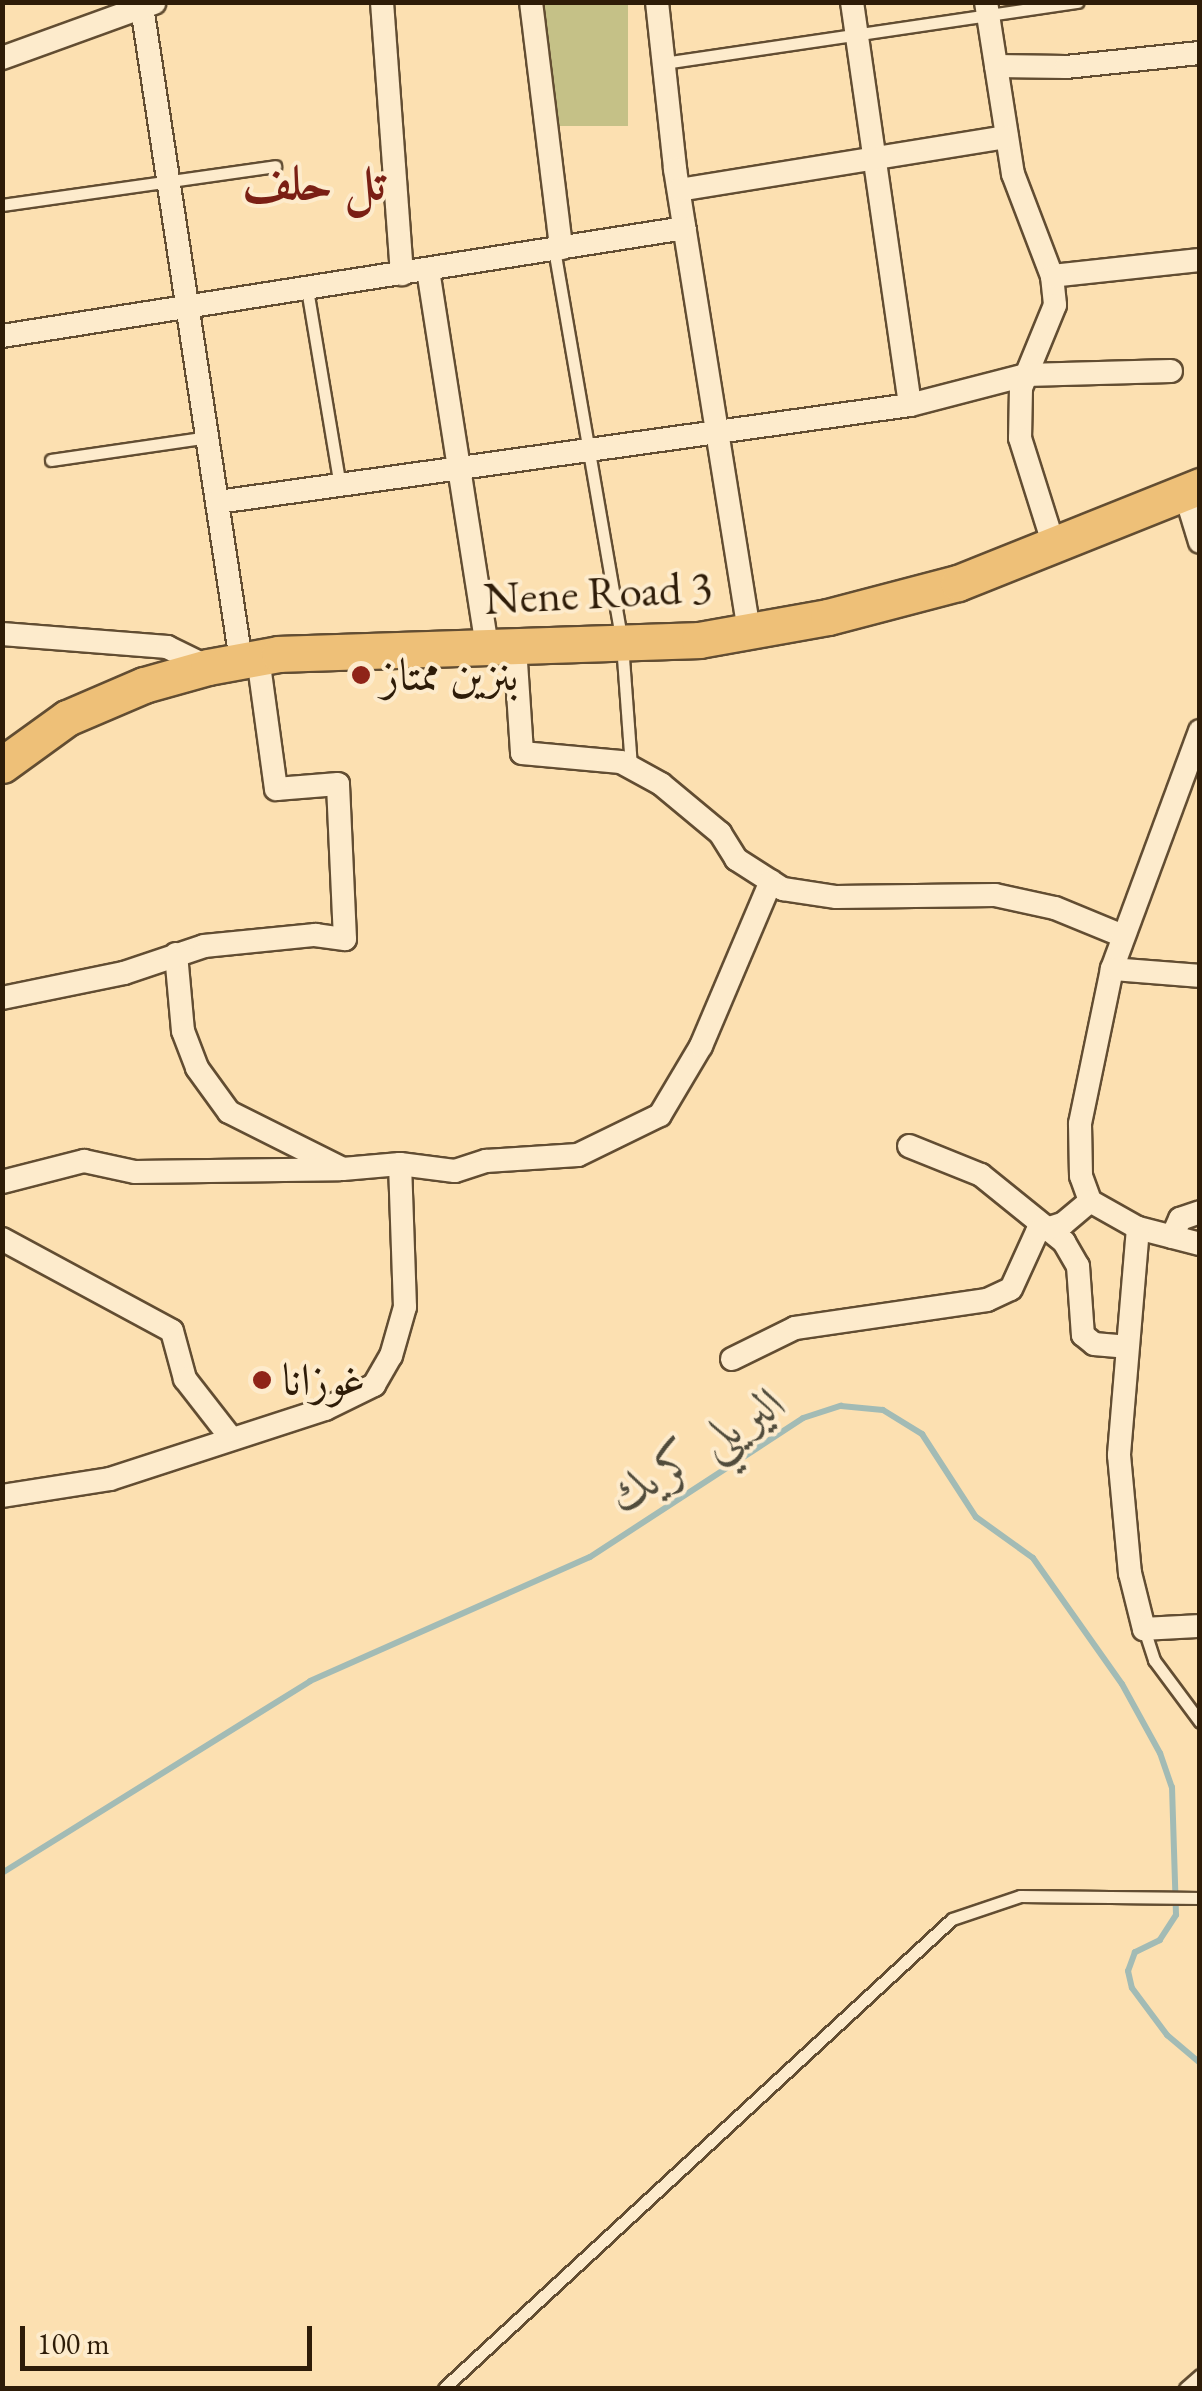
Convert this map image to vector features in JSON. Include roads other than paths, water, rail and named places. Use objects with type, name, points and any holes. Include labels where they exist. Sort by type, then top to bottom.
[{"type":"main road","name":"Nene Road 3","points":[[2,765],[68,718],[144,685],[235,662],[622,644],[750,631],[958,583],[1192,489]]},
{"type":"street","points":[[382,2],[402,274]]},
{"type":"street","points":[[531,2],[557,249]]},
{"type":"street","points":[[657,2],[679,190],[750,631]]},
{"type":"street","points":[[852,2],[910,406]]},
{"type":"street","points":[[2,58],[110,10],[148,5],[168,183],[218,502],[235,662],[276,789],[338,784],[345,939],[244,940],[176,954],[124,973],[2,998]]},
{"type":"street","points":[[987,9],[1007,137],[1023,208],[1052,276],[1055,305],[1026,375],[1020,438],[1054,546]]},
{"type":"street","points":[[996,66],[1066,67],[1200,53]]},
{"type":"street","points":[[679,190],[1007,137]]},
{"type":"street","points":[[2,336],[685,228]]},
{"type":"street","points":[[1052,276],[1200,260]]},
{"type":"street","points":[[428,270],[522,754],[631,767],[660,784],[720,833],[736,859],[771,881],[836,897],[994,894],[1054,908],[1122,936]]},
{"type":"street","points":[[218,502],[910,406],[1026,375],[1171,371]]},
{"type":"street","points":[[1192,489],[1200,542]]},
{"type":"street","points":[[2,634],[167,647],[235,662]]},
{"type":"street","points":[[1200,731],[1112,968],[1080,1124],[1081,1176],[1090,1202],[1138,1228],[1200,1244]]},
{"type":"street","points":[[2,1182],[84,1161],[134,1172],[343,1169],[400,1164],[455,1170],[486,1162],[578,1155],[660,1115],[701,1046],[771,881]]},
{"type":"street","points":[[176,954],[184,1032],[197,1068],[230,1112],[343,1169]]},
{"type":"street","points":[[1112,968],[1200,976]]},
{"type":"street","points":[[909,1146],[982,1175],[1064,1242],[1078,1266],[1083,1335],[1094,1344],[1126,1347]]},
{"type":"street","points":[[2,1496],[110,1479],[325,1409],[374,1385],[391,1356],[405,1308],[400,1164]]},
{"type":"street","points":[[732,1359],[794,1328],[987,1300],[1012,1289],[1022,1255],[1046,1228],[1090,1202]]},
{"type":"street","points":[[1172,1237],[1180,1218],[1200,1212]]},
{"type":"street","points":[[1138,1228],[1126,1347],[1122,1491],[1144,1629],[1200,1626]]},
{"type":"street","points":[[2,1239],[172,1331],[186,1379],[231,1438]]},
{"type":"lane","points":[[664,63],[857,37],[987,9],[1078,2]]},
{"type":"lane","points":[[2,205],[274,166]]},
{"type":"lane","points":[[557,249],[622,644],[631,767]]},
{"type":"lane","points":[[307,289],[340,487]]},
{"type":"lane","points":[[52,460],[208,437]]},
{"type":"lane","points":[[1144,1629],[1154,1660],[1200,1722]]},
{"type":"lane","points":[[444,2388],[952,1919],[1020,1896],[1200,1898]]},
{"type":"lane","points":[[1186,2388],[1200,2375]]},
{"type":"waterway","name":"اليريلي كريك","points":[[2,1873],[310,1681],[590,1557],[803,1418],[841,1406],[883,1410],[922,1434],[976,1517],[1033,1558],[1122,1684],[1160,1753],[1172,1787],[1176,1915],[1160,1940],[1135,1952],[1128,1971],[1132,1988],[1167,2035],[1200,2063]]},
{"type":"place","name":"بنزين ممتاز","points":[[361,675]]},
{"type":"place","name":"غوزانا","points":[[262,1380]]},
{"type":"district","name":"تل حلف","points":[[314,182]]}]
